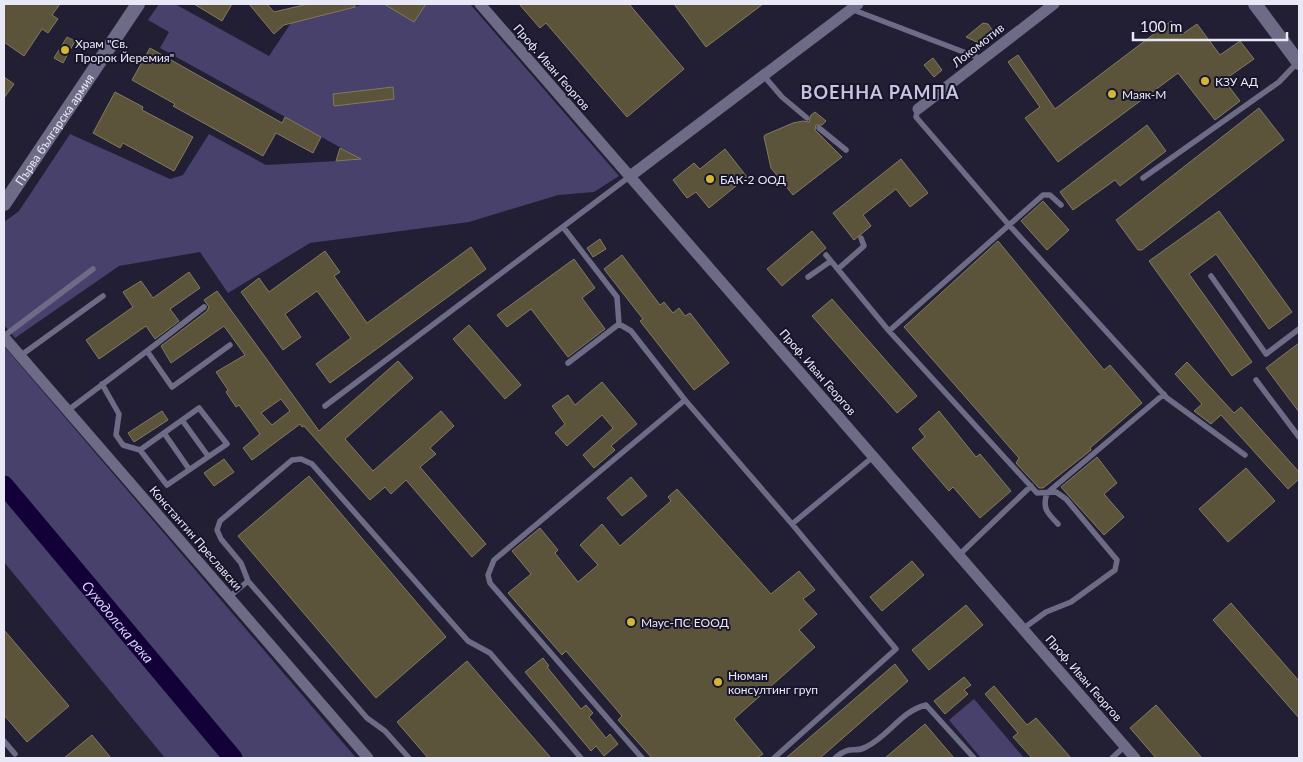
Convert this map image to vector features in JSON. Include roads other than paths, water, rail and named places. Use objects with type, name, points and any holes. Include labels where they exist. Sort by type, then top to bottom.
[{"type":"street","name":"Първа българска армия","points":[[4,204],[138,4]]},
{"type":"street","name":"Проф. Иван Георгов","points":[[480,4],[1135,758]]},
{"type":"street","name":"Локомотив","points":[[918,109],[1054,4]]},
{"type":"street","points":[[1255,4],[1299,61]]},
{"type":"street","points":[[629,177],[855,6]]},
{"type":"street","name":"Константин Преславски","points":[[4,336],[368,758]]},
{"type":"lane","points":[[855,6],[982,59]]},
{"type":"lane","points":[[1143,178],[1280,82],[1299,61]]},
{"type":"lane","points":[[764,76],[782,97],[807,118]]},
{"type":"lane","points":[[918,109],[916,117],[1009,225],[1164,394],[1193,415],[1208,430],[1245,455]]},
{"type":"lane","points":[[819,128],[846,150]]},
{"type":"lane","points":[[325,406],[629,177]]},
{"type":"lane","points":[[889,331],[1046,194],[1061,205]]},
{"type":"lane","points":[[563,227],[617,297],[619,324]]},
{"type":"lane","points":[[838,269],[864,246],[861,238]]},
{"type":"lane","points":[[826,255],[889,331],[1030,486],[1037,493],[1056,492],[1066,499],[1117,560],[1118,566],[1115,570],[1070,602],[1046,612],[1024,628]]},
{"type":"lane","points":[[808,276],[831,261]]},
{"type":"lane","points":[[4,336],[93,269]]},
{"type":"lane","points":[[1211,276],[1266,354],[1299,328]]},
{"type":"lane","points":[[20,356],[102,296]]},
{"type":"lane","points":[[67,410],[204,307]]},
{"type":"lane","points":[[568,363],[619,324]]},
{"type":"lane","points":[[619,324],[631,331],[684,400],[792,524],[896,649],[774,758]]},
{"type":"lane","points":[[146,350],[172,387],[230,345]]},
{"type":"lane","points":[[1256,380],[1299,437]]},
{"type":"lane","points":[[102,384],[119,414],[116,435],[123,445],[140,450],[167,485],[227,444],[199,408],[140,450]]},
{"type":"lane","points":[[1058,524],[1045,511],[1044,503],[1047,493],[1164,394]]},
{"type":"lane","points":[[642,758],[490,583],[488,575],[494,560],[684,400]]},
{"type":"lane","points":[[182,420],[208,456]]},
{"type":"lane","points":[[164,432],[189,469]]},
{"type":"lane","points":[[792,524],[874,456]]},
{"type":"lane","points":[[408,758],[385,731],[367,718],[248,582],[241,563],[221,539],[217,530],[220,521],[292,460],[301,459],[312,464],[468,641],[490,653],[581,758]]},
{"type":"lane","points":[[959,555],[1030,486]]},
{"type":"lane","points":[[229,597],[248,582]]},
{"type":"lane","points":[[835,758],[845,749],[866,748],[913,708],[926,705],[974,758]]},
{"type":"lane","points":[[4,741],[14,754]]},
{"type":"lane","points":[[1112,758],[1125,746]]},
{"type":"waterway","name":"Суходолска река","points":[[4,485],[233,758]]},
{"type":"place","name":"Храм \"Св. Пророк Йеремия\"","points":[[65,50]]},
{"type":"place","name":"КЗУ АД","points":[[1205,81]]},
{"type":"place","name":"Маяк-М","points":[[1112,94]]},
{"type":"place","name":"БАК-2 ООД","points":[[710,179]]},
{"type":"place","name":"Маус-ПС ЕООД","points":[[631,622]]},
{"type":"place","name":"Нюман консултинг груп","points":[[718,682]]},
{"type":"district","name":"ВОЕННА РАМПА","points":[[880,92]]}]
